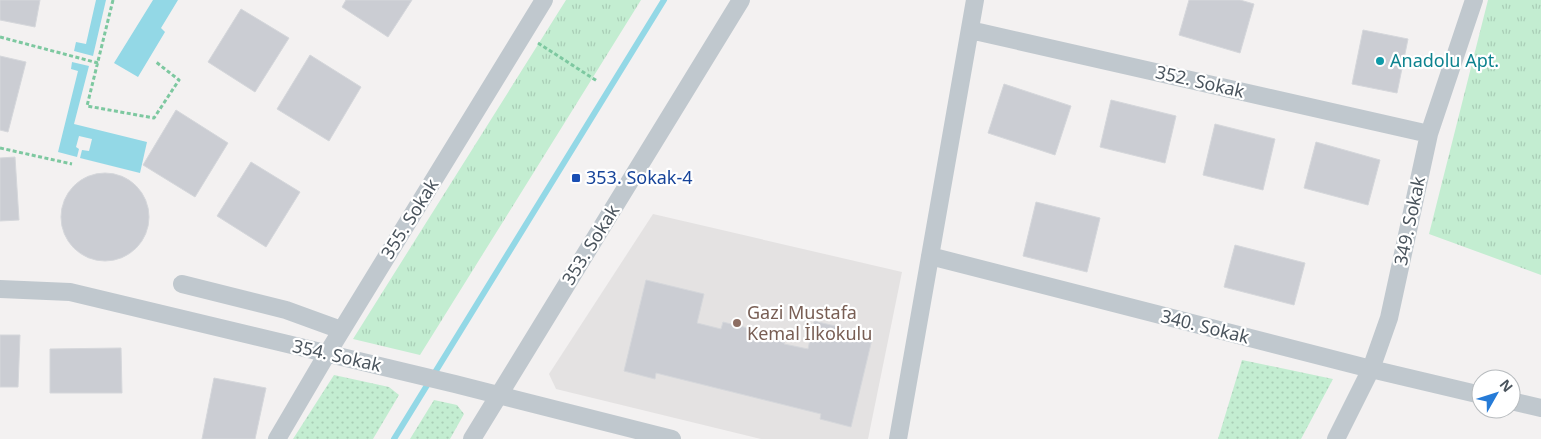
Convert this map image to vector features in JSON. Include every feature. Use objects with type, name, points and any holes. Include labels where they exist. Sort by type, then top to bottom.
[{"type":"street","name":"355. Sokak","points":[[277,439],[341,330],[544,0]]},
{"type":"street","name":"353. Sokak","points":[[472,439],[741,0]]},
{"type":"street","points":[[898,439],[975,0]]},
{"type":"street","name":"349. Sokak","points":[[1336,439],[1370,369],[1389,318],[1429,134],[1474,0]]},
{"type":"street","name":"352. Sokak","points":[[970,30],[1429,134]]},
{"type":"street","name":"340. Sokak","points":[[930,256],[1370,369],[1471,393]]},
{"type":"street","points":[[182,284],[286,310],[341,330]]},
{"type":"street","name":"354. Sokak","points":[[0,289],[70,292],[454,384],[672,439]]},
{"type":"street","points":[[1521,404],[1541,408]]},
{"type":"path","points":[[113,0],[87,106],[154,118],[179,80],[156,62]]},
{"type":"path","points":[[523,33],[597,81]]},
{"type":"path","points":[[0,37],[98,62]]},
{"type":"path","points":[[0,148],[72,164]]},
{"type":"shaded area","name":"Gazi Mustafa Kemal İlkokulu","points":[[653,214],[902,272],[868,439],[761,439],[556,389],[549,374]]},
{"type":"green space","points":[[566,0],[641,0],[420,355],[353,339]]},
{"type":"green space","points":[[1488,0],[1541,0],[1541,275],[1429,234]]},
{"type":"green space","points":[[1242,360],[1333,379],[1301,439],[1218,439]]},
{"type":"green space","points":[[334,375],[389,387],[399,395],[373,439],[293,439]]},
{"type":"green space","points":[[434,400],[457,405],[464,414],[450,439],[410,439]]},
{"type":"water","points":[[96,0],[106,0],[93,56],[74,51],[76,42],[86,44]]},
{"type":"water","points":[[153,0],[178,0],[161,28],[165,32],[138,77],[114,63]]},
{"type":"water","points":[[72,62],[89,66],[74,124],[147,142],[140,173],[80,158],[82,150],[89,151],[92,139],[79,136],[76,147],[79,149],[77,157],[58,152],[78,71],[71,69]]},
{"type":"building","points":[[0,0],[40,0],[35,27],[0,20]]},
{"type":"building","points":[[346,0],[412,0],[388,37],[342,7]]},
{"type":"building","points":[[1189,0],[1240,0],[1254,4],[1240,53],[1179,35]]},
{"type":"building","points":[[241,9],[289,38],[255,92],[208,62]]},
{"type":"building","name":"Anadolu Apt.","points":[[1363,30],[1408,39],[1397,93],[1352,84]]},
{"type":"building","points":[[310,55],[361,87],[329,141],[277,109]]},
{"type":"building","points":[[0,56],[26,62],[8,132],[0,130]]},
{"type":"building","points":[[1004,84],[1071,106],[1055,155],[988,133]]},
{"type":"building","points":[[1111,100],[1176,116],[1165,163],[1100,147]]},
{"type":"building","points":[[176,110],[228,143],[195,197],[143,165]]},
{"type":"building","points":[[1215,124],[1275,139],[1263,190],[1203,175]]},
{"type":"building","points":[[1316,142],[1380,160],[1368,205],[1304,188]]},
{"type":"building","points":[[15,157],[19,220],[0,221],[0,158]]},
{"type":"building","points":[[251,162],[300,192],[266,247],[217,216]]},
{"type":"building","points":[[105,173],[122,177],[136,186],[145,200],[149,217],[145,234],[136,248],[122,257],[105,261],[88,257],[74,248],[65,234],[61,217],[65,200],[74,186],[88,177]]},
{"type":"building","points":[[1036,202],[1100,218],[1087,272],[1023,256]]},
{"type":"building","points":[[1235,245],[1305,263],[1294,305],[1224,287]]},
{"type":"building","points":[[646,280],[704,294],[697,323],[721,329],[723,322],[785,337],[784,344],[808,349],[814,321],[873,335],[851,427],[820,419],[821,414],[656,373],[655,379],[624,371]]},
{"type":"building","points":[[0,335],[20,335],[18,387],[0,387]]},
{"type":"building","points":[[121,348],[122,393],[50,393],[50,349]]},
{"type":"building","points":[[214,378],[266,388],[255,439],[202,439]]},
{"type":"waterway","points":[[394,439],[664,0]]},
{"type":"place","name":"Anadolu Apt.","points":[[1380,61]]},
{"type":"place","name":"353. Sokak-4","points":[[576,178]]},
{"type":"place","name":"Gazi Mustafa Kemal İlkokulu","points":[[737,323]]}]
